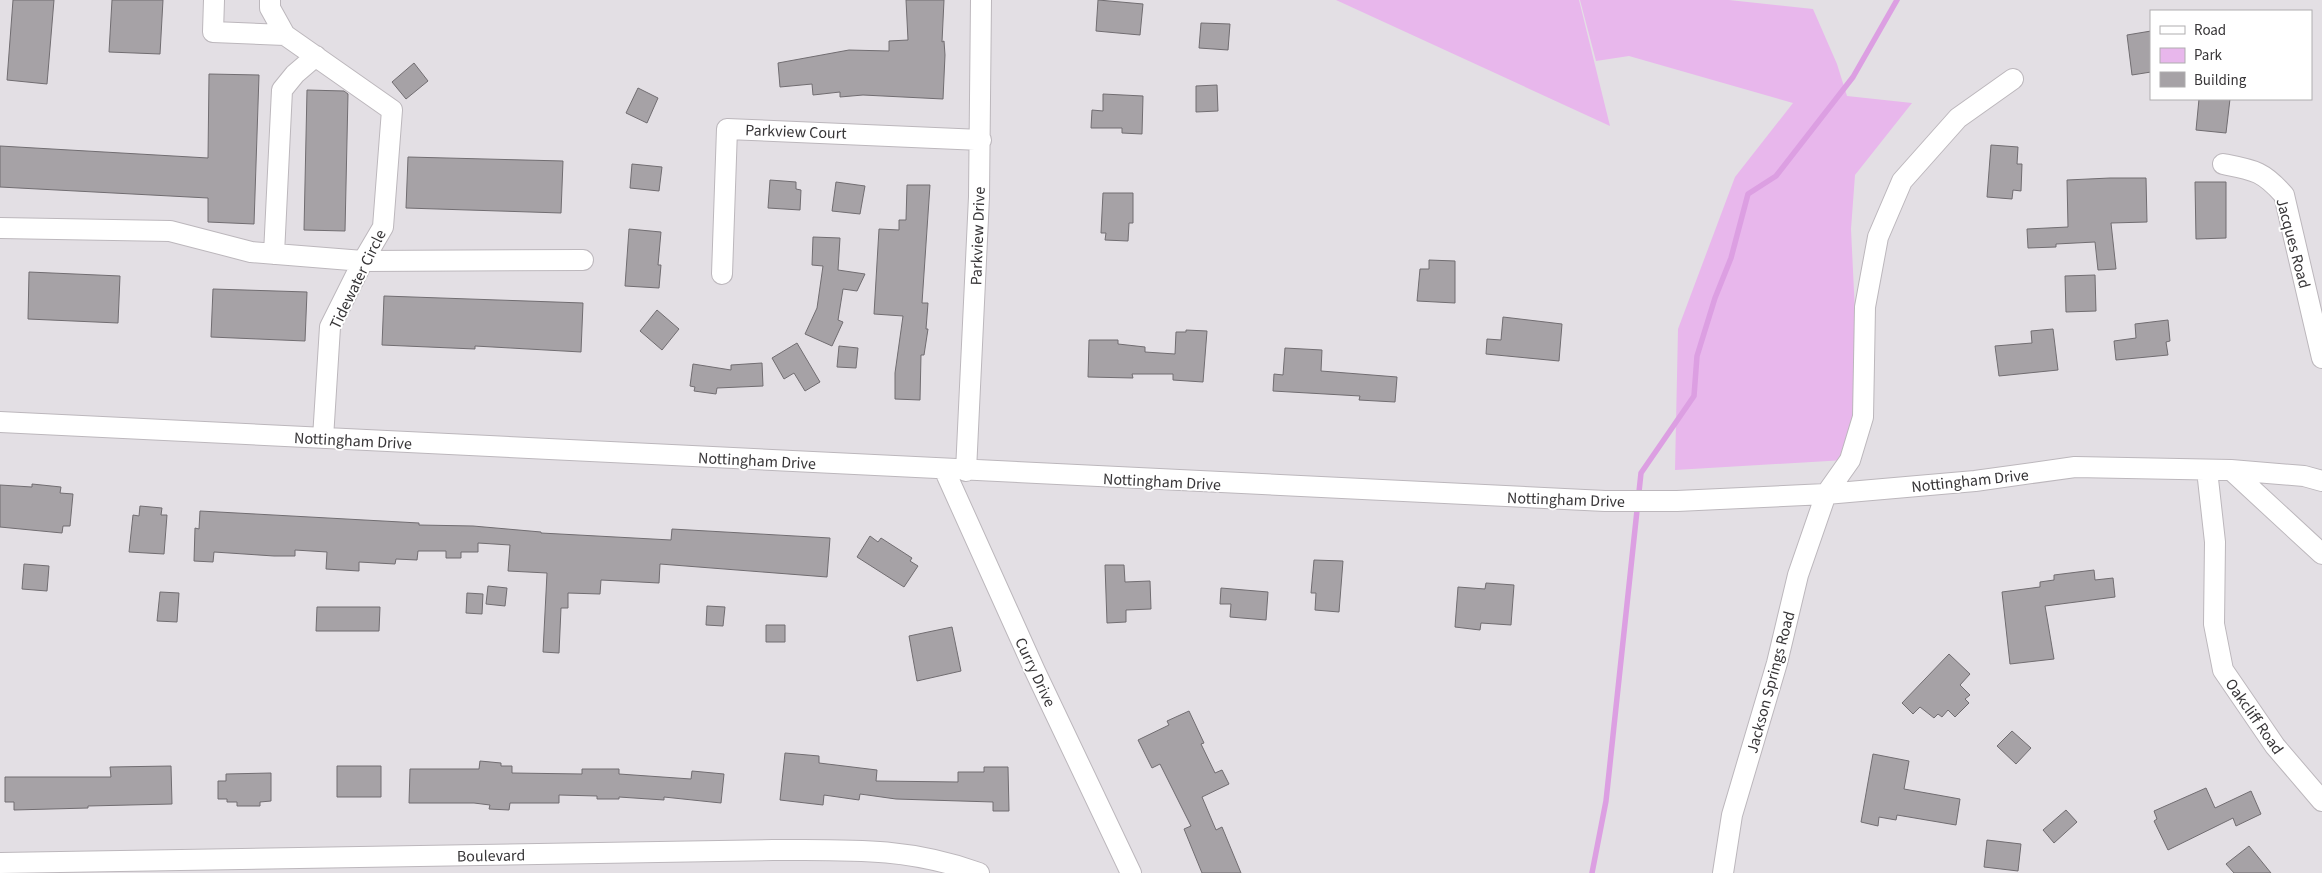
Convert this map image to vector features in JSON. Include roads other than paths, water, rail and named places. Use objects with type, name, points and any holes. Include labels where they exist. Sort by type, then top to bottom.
[{"type":"street","points":[[214,0],[212,32],[286,35]]},
{"type":"street","name":"Tidewater Circle","points":[[270,0],[270,8],[286,35],[392,110],[383,227],[363,261],[330,327],[323,438]]},
{"type":"street","name":"Parkview Drive","points":[[966,471],[980,140],[981,0]]},
{"type":"street","points":[[274,254],[282,90],[295,74],[316,56]]},
{"type":"street","name":"Jackson Springs Road","points":[[1724,873],[1732,815],[1777,663],[1798,575],[1826,494],[1850,460],[1863,416],[1865,307],[1878,237],[1902,181],[1958,118],[2013,79]]},
{"type":"street","name":"Parkview Court","points":[[722,274],[727,129],[980,140]]},
{"type":"street","name":"Jacques Road","points":[[2223,164],[2255,171],[2270,179],[2284,195],[2322,358]]},
{"type":"street","points":[[0,228],[170,231],[251,252],[363,261],[584,260]]},
{"type":"street","name":"Nottingham Drive","points":[[0,422],[966,471],[1626,501],[1826,494],[1975,481],[2075,467],[2231,470],[2304,476],[2322,481]]},
{"type":"street","name":"Curry Drive","points":[[944,469],[1035,671],[1131,873]]},
{"type":"street","name":"Oakcliff Road","points":[[2207,470],[2215,542],[2214,624],[2223,670],[2275,746],[2322,801]]},
{"type":"street","points":[[2231,470],[2322,554]]},
{"type":"street","name":"Boulevard","points":[[0,863],[258,866],[763,850],[878,851],[929,858],[979,873]]},
{"type":"waterway","points":[[1592,873],[1606,801],[1641,473],[1694,396],[1697,356],[1715,298],[1731,258],[1748,194],[1776,176],[1853,77],[1897,0]]}]
